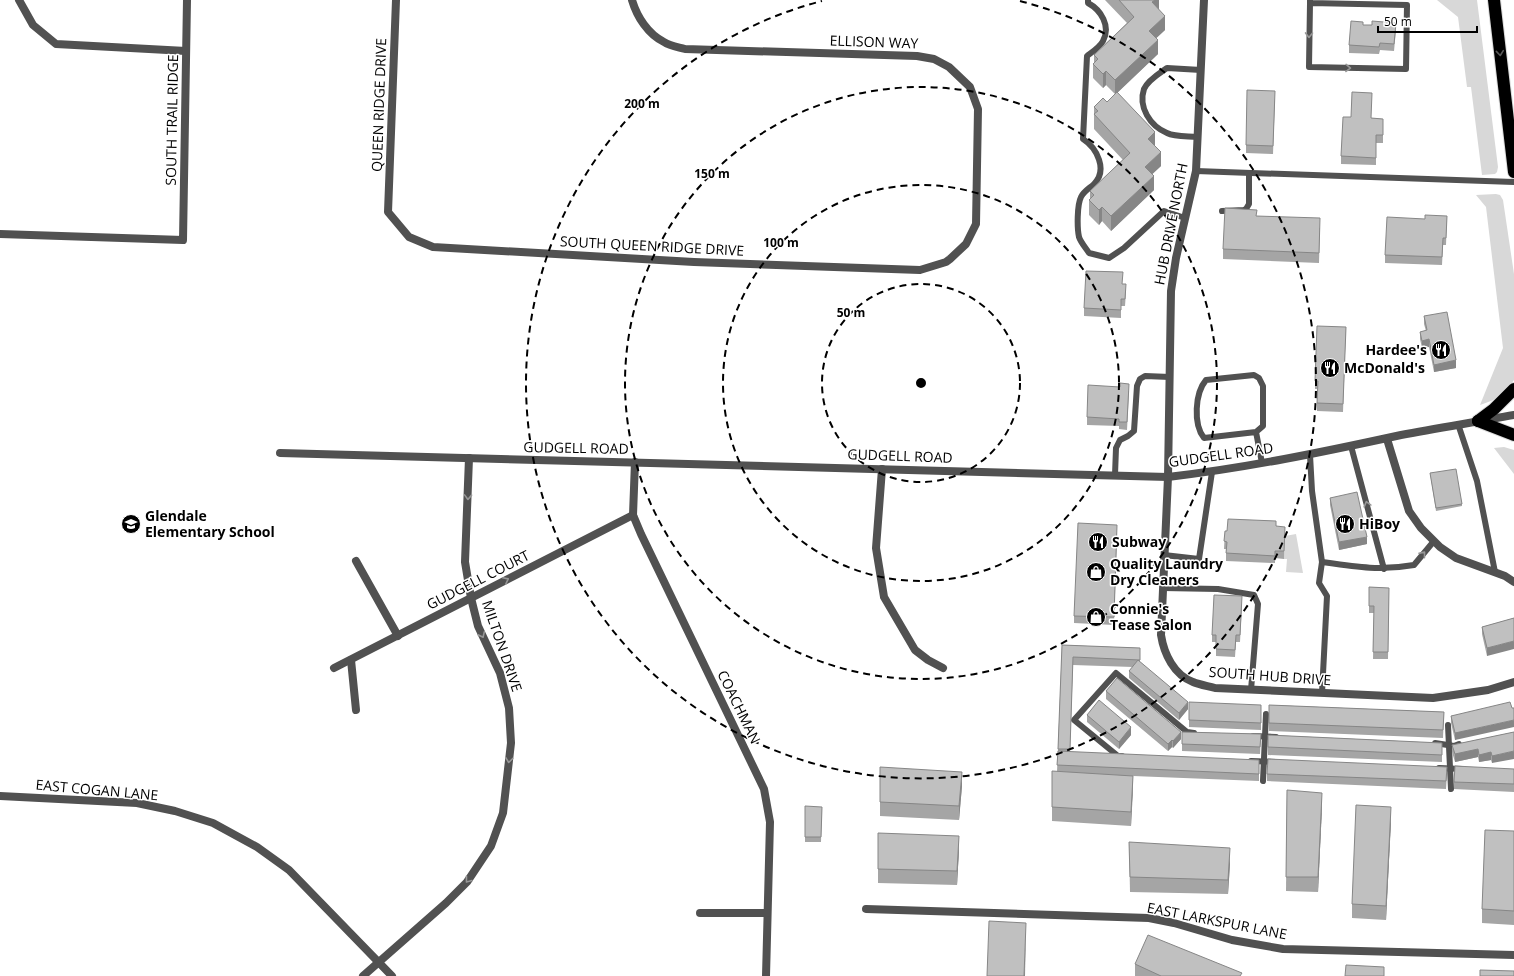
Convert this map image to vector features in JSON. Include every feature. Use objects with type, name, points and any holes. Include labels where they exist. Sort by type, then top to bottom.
[{"type":"highway","points":[[1494,0],[1514,172]]},
{"type":"highway","points":[[1478,421],[1494,409],[1514,389]]},
{"type":"highway","points":[[1478,421],[1514,435]]},
{"type":"street","points":[[19,0],[34,25],[56,44],[186,51]]},
{"type":"street","name":"SOUTH TRAIL RIDGE","points":[[0,234],[182,240],[187,0]]},
{"type":"street","name":"QUEEN RIDGE DRIVE","points":[[388,212],[396,0]]},
{"type":"street","name":"ELLISON WAY","points":[[632,0],[635,10],[646,29],[664,42],[685,50],[917,56],[934,59],[950,67],[970,87],[978,109],[976,224],[966,244],[950,259]]},
{"type":"street","name":"HUB DRIVE NORTH","points":[[1168,477],[1171,291],[1176,258],[1196,171],[1204,0]]},
{"type":"street","name":"SOUTH QUEEN RIDGE DRIVE","points":[[388,212],[409,237],[433,248],[694,262],[920,270],[946,262],[950,259]]},
{"type":"street","name":"GUDGELL ROAD","points":[[280,453],[1168,477],[1212,472],[1310,455],[1458,424],[1514,415]]},
{"type":"street","points":[[1387,439],[1409,512],[1421,528],[1434,541],[1456,558],[1505,576],[1514,582]]},
{"type":"street","name":"MILTON DRIVE","points":[[363,976],[468,882],[491,846],[503,813],[511,743],[509,708],[500,673],[478,626],[471,598],[465,562],[469,458]]},
{"type":"street","name":"COACHMAN","points":[[635,462],[633,515],[764,789],[770,822],[766,976]]},
{"type":"street","points":[[882,469],[876,548],[884,597],[915,650],[928,660],[943,668]]},
{"type":"street","name":"SOUTH HUB DRIVE","points":[[1168,477],[1161,635],[1163,648],[1170,663],[1178,672],[1192,682],[1215,688],[1432,698],[1488,690],[1514,682]]},
{"type":"street","name":"GUDGELL COURT","points":[[334,668],[633,515]]},
{"type":"street","points":[[356,562],[398,636]]},
{"type":"street","points":[[350,660],[356,710]]},
{"type":"street","name":"EAST COGAN LANE","points":[[0,796],[137,803],[175,811],[213,823],[257,846],[289,870],[392,976]]},
{"type":"street","name":"EAST LARKSPUR LANE","points":[[866,909],[1149,918],[1174,923],[1232,940],[1283,949],[1514,955]]},
{"type":"street","points":[[700,912],[767,912]]},
{"type":"lane","points":[[1088,0],[1088,3],[1096,7],[1099,11],[1104,20],[1106,31],[1104,40],[1087,56],[1084,139],[1099,157],[1101,166],[1099,176],[1095,183],[1086,190],[1080,198],[1078,224],[1080,238],[1090,252],[1109,258],[1124,248],[1164,212],[1185,218]]},
{"type":"lane","points":[[1310,2],[1387,2],[1407,5],[1406,69],[1309,67],[1310,2]]},
{"type":"lane","points":[[1198,137],[1168,134],[1158,128],[1148,118],[1143,107],[1144,88],[1150,81],[1167,68],[1201,70]]},
{"type":"lane","points":[[1196,171],[1514,182]]},
{"type":"lane","points":[[1222,211],[1246,209],[1249,204],[1249,173]]},
{"type":"lane","points":[[1254,375],[1259,378],[1264,386],[1263,426],[1256,432],[1204,438],[1199,431],[1197,420],[1198,399],[1202,385],[1206,380],[1254,375]]},
{"type":"lane","points":[[1115,475],[1116,448],[1120,440],[1134,431],[1137,386],[1140,379],[1145,376],[1170,377]]},
{"type":"lane","points":[[1458,424],[1477,481],[1495,572]]},
{"type":"lane","points":[[1256,432],[1262,463]]},
{"type":"lane","points":[[1351,446],[1384,569]]},
{"type":"lane","points":[[1310,455],[1312,491],[1322,562],[1319,583],[1327,596],[1322,693]]},
{"type":"lane","points":[[1164,555],[1199,559],[1212,472]]},
{"type":"lane","points":[[1322,562],[1384,569],[1414,565],[1434,541]]},
{"type":"lane","points":[[1163,588],[1218,589],[1254,595],[1258,604],[1251,690]]},
{"type":"lane","points":[[1126,756],[1118,756],[1074,720],[1116,673],[1187,732],[1202,733]]},
{"type":"lane","points":[[1263,780],[1266,714]]},
{"type":"lane","points":[[1448,726],[1451,789]]},
{"type":"lane","points":[[1249,736],[1280,737]]},
{"type":"lane","points":[[1428,743],[1454,746],[1469,743]]},
{"type":"lane","points":[[1248,761],[1286,762]]},
{"type":"lane","points":[[1435,768],[1467,769]]},
{"type":"shaded area","points":[[1437,0],[1477,0],[1498,167],[1495,174],[1482,175],[1471,87],[1467,87],[1458,17]]},
{"type":"shaded area","points":[[1476,195],[1500,195],[1503,200],[1514,274],[1514,380],[1502,395],[1480,405],[1503,348],[1486,207]]},
{"type":"shaded area","points":[[1504,447],[1514,450],[1514,474],[1494,448]]},
{"type":"shaded area","points":[[1296,534],[1303,573],[1286,572],[1287,559],[1284,559],[1285,536]]},
{"type":"building","points":[[1119,0],[1155,0],[1152,2],[1165,16],[1149,31],[1158,40],[1115,80],[1106,71],[1103,74],[1093,64],[1098,59],[1094,55],[1134,17]]},
{"type":"building","points":[[1351,21],[1363,22],[1363,25],[1372,25],[1372,21],[1396,23],[1394,44],[1380,43],[1379,47],[1349,45]]},
{"type":"building","points":[[1247,90],[1275,91],[1273,146],[1246,145]]},
{"type":"building","points":[[1117,92],[1155,132],[1148,139],[1161,152],[1145,167],[1154,176],[1111,216],[1102,207],[1099,210],[1089,200],[1094,195],[1090,191],[1130,153],[1094,114],[1098,111],[1094,107],[1103,98],[1107,102]]},
{"type":"building","points":[[1352,92],[1372,93],[1371,118],[1383,119],[1383,135],[1376,135],[1376,158],[1341,156],[1343,117],[1351,117]]},
{"type":"building","points":[[1225,208],[1257,210],[1256,216],[1320,218],[1319,253],[1223,249]]},
{"type":"building","points":[[1425,215],[1447,216],[1446,238],[1443,238],[1442,257],[1385,255],[1387,217],[1425,219]]},
{"type":"building","points":[[1086,271],[1123,272],[1122,284],[1126,284],[1125,299],[1121,299],[1121,310],[1084,308]]},
{"type":"building","points":[[1447,312],[1456,360],[1434,365],[1429,339],[1422,341],[1420,332],[1427,330],[1424,316]]},
{"type":"building","points":[[1317,326],[1346,327],[1343,404],[1317,403],[1318,381],[1315,381]]},
{"type":"building","points":[[1120,383],[1129,384],[1127,422],[1119,422],[1119,419],[1087,417],[1088,385],[1120,387]]},
{"type":"building","points":[[1456,469],[1462,504],[1436,508],[1430,473]]},
{"type":"building","points":[[1357,492],[1367,537],[1339,542],[1330,498]]},
{"type":"building","points":[[1228,519],[1276,521],[1276,526],[1285,527],[1284,551],[1275,551],[1275,556],[1226,553],[1227,542],[1224,541]]},
{"type":"building","points":[[1078,523],[1117,525],[1114,617],[1074,616]]},
{"type":"building","points":[[1369,587],[1389,588],[1388,652],[1373,652],[1374,606],[1369,606]]},
{"type":"building","points":[[1214,595],[1242,596],[1240,635],[1236,635],[1235,650],[1216,649],[1216,635],[1212,635]]},
{"type":"building","points":[[1514,618],[1514,641],[1487,648],[1482,627]]},
{"type":"building","points":[[1062,645],[1140,648],[1140,660],[1073,657],[1070,749],[1058,749]]},
{"type":"building","points":[[1138,660],[1188,702],[1179,713],[1129,671]]},
{"type":"building","points":[[1117,678],[1181,732],[1173,741],[1172,740],[1168,744],[1106,691]]},
{"type":"building","points":[[1099,700],[1131,727],[1119,742],[1087,715]]},
{"type":"building","points":[[1189,702],[1261,705],[1261,723],[1189,720]]},
{"type":"building","points":[[1510,702],[1512,708],[1514,708],[1514,720],[1455,733],[1451,716]]},
{"type":"building","points":[[1269,705],[1444,712],[1443,730],[1269,723]]},
{"type":"building","points":[[1182,732],[1261,734],[1260,747],[1182,744]]},
{"type":"building","points":[[1514,732],[1514,751],[1492,756],[1491,752],[1479,755],[1478,749],[1455,754],[1452,745]]},
{"type":"building","points":[[1268,735],[1442,743],[1442,755],[1268,747]]},
{"type":"building","points":[[1058,751],[1259,760],[1259,774],[1057,765]]},
{"type":"building","points":[[1268,759],[1447,767],[1446,781],[1267,774]]},
{"type":"building","points":[[1455,766],[1514,769],[1514,784],[1454,782]]},
{"type":"building","points":[[880,767],[962,772],[959,806],[880,802]]},
{"type":"building","points":[[1052,771],[1133,776],[1131,812],[1052,807]]},
{"type":"building","points":[[1287,790],[1322,793],[1318,877],[1286,877]]},
{"type":"building","points":[[1356,805],[1391,807],[1386,906],[1352,904]]},
{"type":"building","points":[[805,806],[822,807],[821,837],[805,837]]},
{"type":"building","points":[[1485,830],[1514,831],[1514,911],[1482,909]]},
{"type":"building","points":[[878,833],[959,836],[957,871],[878,869]]},
{"type":"building","points":[[1129,842],[1230,848],[1228,880],[1130,877]]},
{"type":"building","points":[[989,921],[1026,923],[1024,976],[987,976]]},
{"type":"building","points":[[1148,935],[1242,973],[1240,976],[1161,976],[1135,964]]},
{"type":"building","points":[[1346,965],[1384,967],[1384,976],[1345,976]]},
{"type":"building","points":[[1480,970],[1514,971],[1514,976],[1480,976]]},
{"type":"place","name":"Hardee's","points":[[1441,350]]},
{"type":"place","name":"McDonald's","points":[[1330,368]]},
{"type":"place","name":"Glendale Elementary School","points":[[131,524]]},
{"type":"place","name":"HiBoy","points":[[1345,524]]},
{"type":"place","name":"Subway","points":[[1098,542]]},
{"type":"place","name":"Quality Laundry Dry Cleaners","points":[[1096,572]]},
{"type":"place","name":"Connie's Tease Salon","points":[[1096,617]]}]
